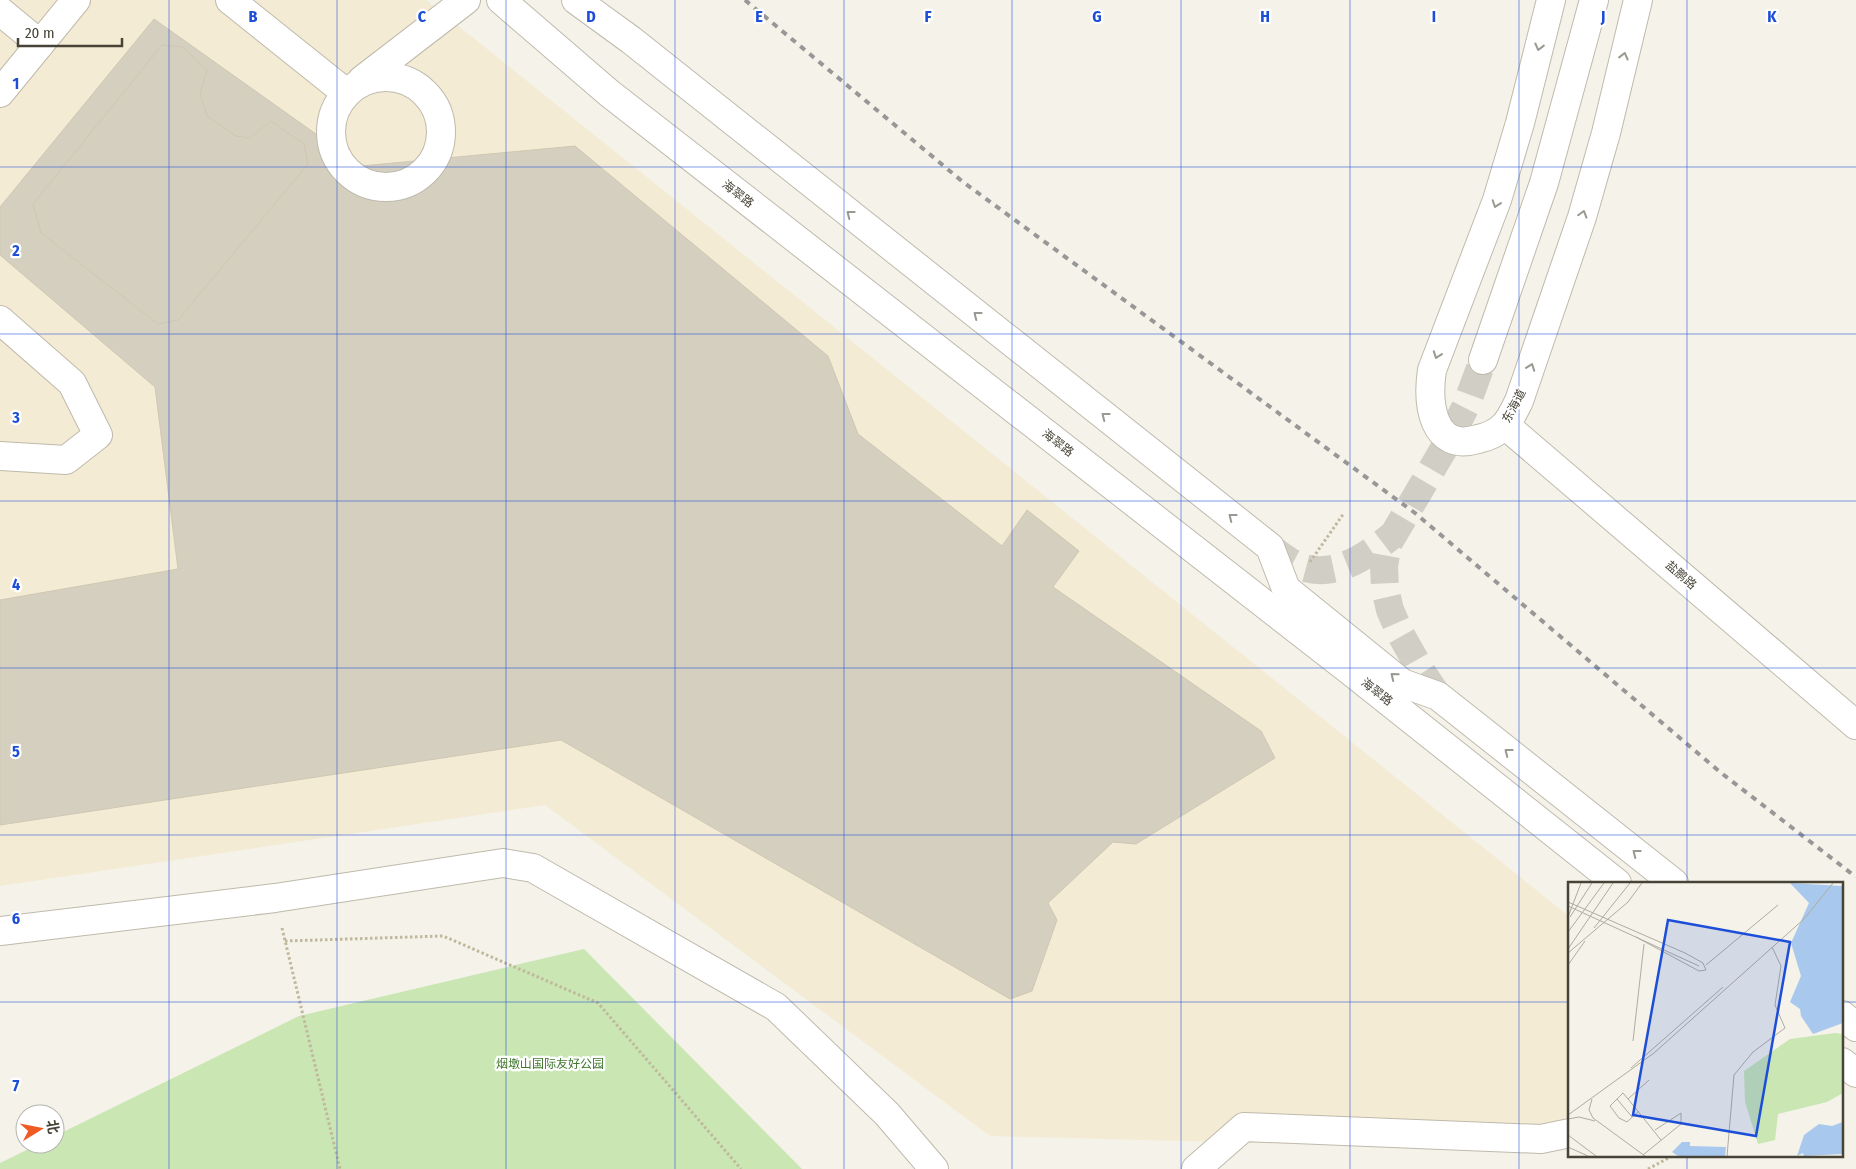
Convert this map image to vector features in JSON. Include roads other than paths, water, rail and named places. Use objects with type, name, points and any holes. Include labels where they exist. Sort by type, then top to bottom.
[{"type":"street","points":[[0,93],[76,0]]},
{"type":"street","points":[[230,0],[353,87],[466,0]]},
{"type":"street","name":"海翠路","points":[[501,0],[609,93],[1342,665],[1616,882]]},
{"type":"street","name":"海翠路","points":[[576,0],[630,40],[1270,547],[1286,589],[1402,683],[1438,696],[1673,882]]},
{"type":"street","name":"东海道","points":[[1552,0],[1498,200],[1432,370],[1430,404],[1433,418],[1439,429],[1454,441],[1470,442],[1489,436],[1505,425],[1519,401],[1582,217],[1606,133],[1638,0]]},
{"type":"street","points":[[1483,360],[1544,183],[1594,0]]},
{"type":"street","points":[[0,10],[40,44]]},
{"type":"street","points":[[0,320],[72,383],[98,435],[66,460],[0,456]]},
{"type":"street","name":"盐鹏路","points":[[1505,425],[1856,725]]},
{"type":"street","points":[[0,931],[275,898],[504,863],[533,868],[776,1007],[887,1114],[934,1169]]},
{"type":"street","points":[[1844,1018],[1856,1027]]},
{"type":"street","points":[[1844,1064],[1856,1073]]},
{"type":"street","points":[[1196,1169],[1244,1127],[1541,1139],[1568,1133]]},
{"type":"tunnel","points":[[1438,696],[1401,635],[1390,610],[1385,588],[1384,566],[1388,544],[1446,445],[1466,406],[1483,360]]},
{"type":"tunnel","points":[[1270,547],[1289,561],[1304,568],[1332,569],[1359,559],[1395,533]]},
{"type":"railway","points":[[745,0],[963,182],[1415,513],[1720,772],[1856,877]]},
{"type":"park label","name":"烟墩山国际友好公园","points":[[550,1064]]}]
